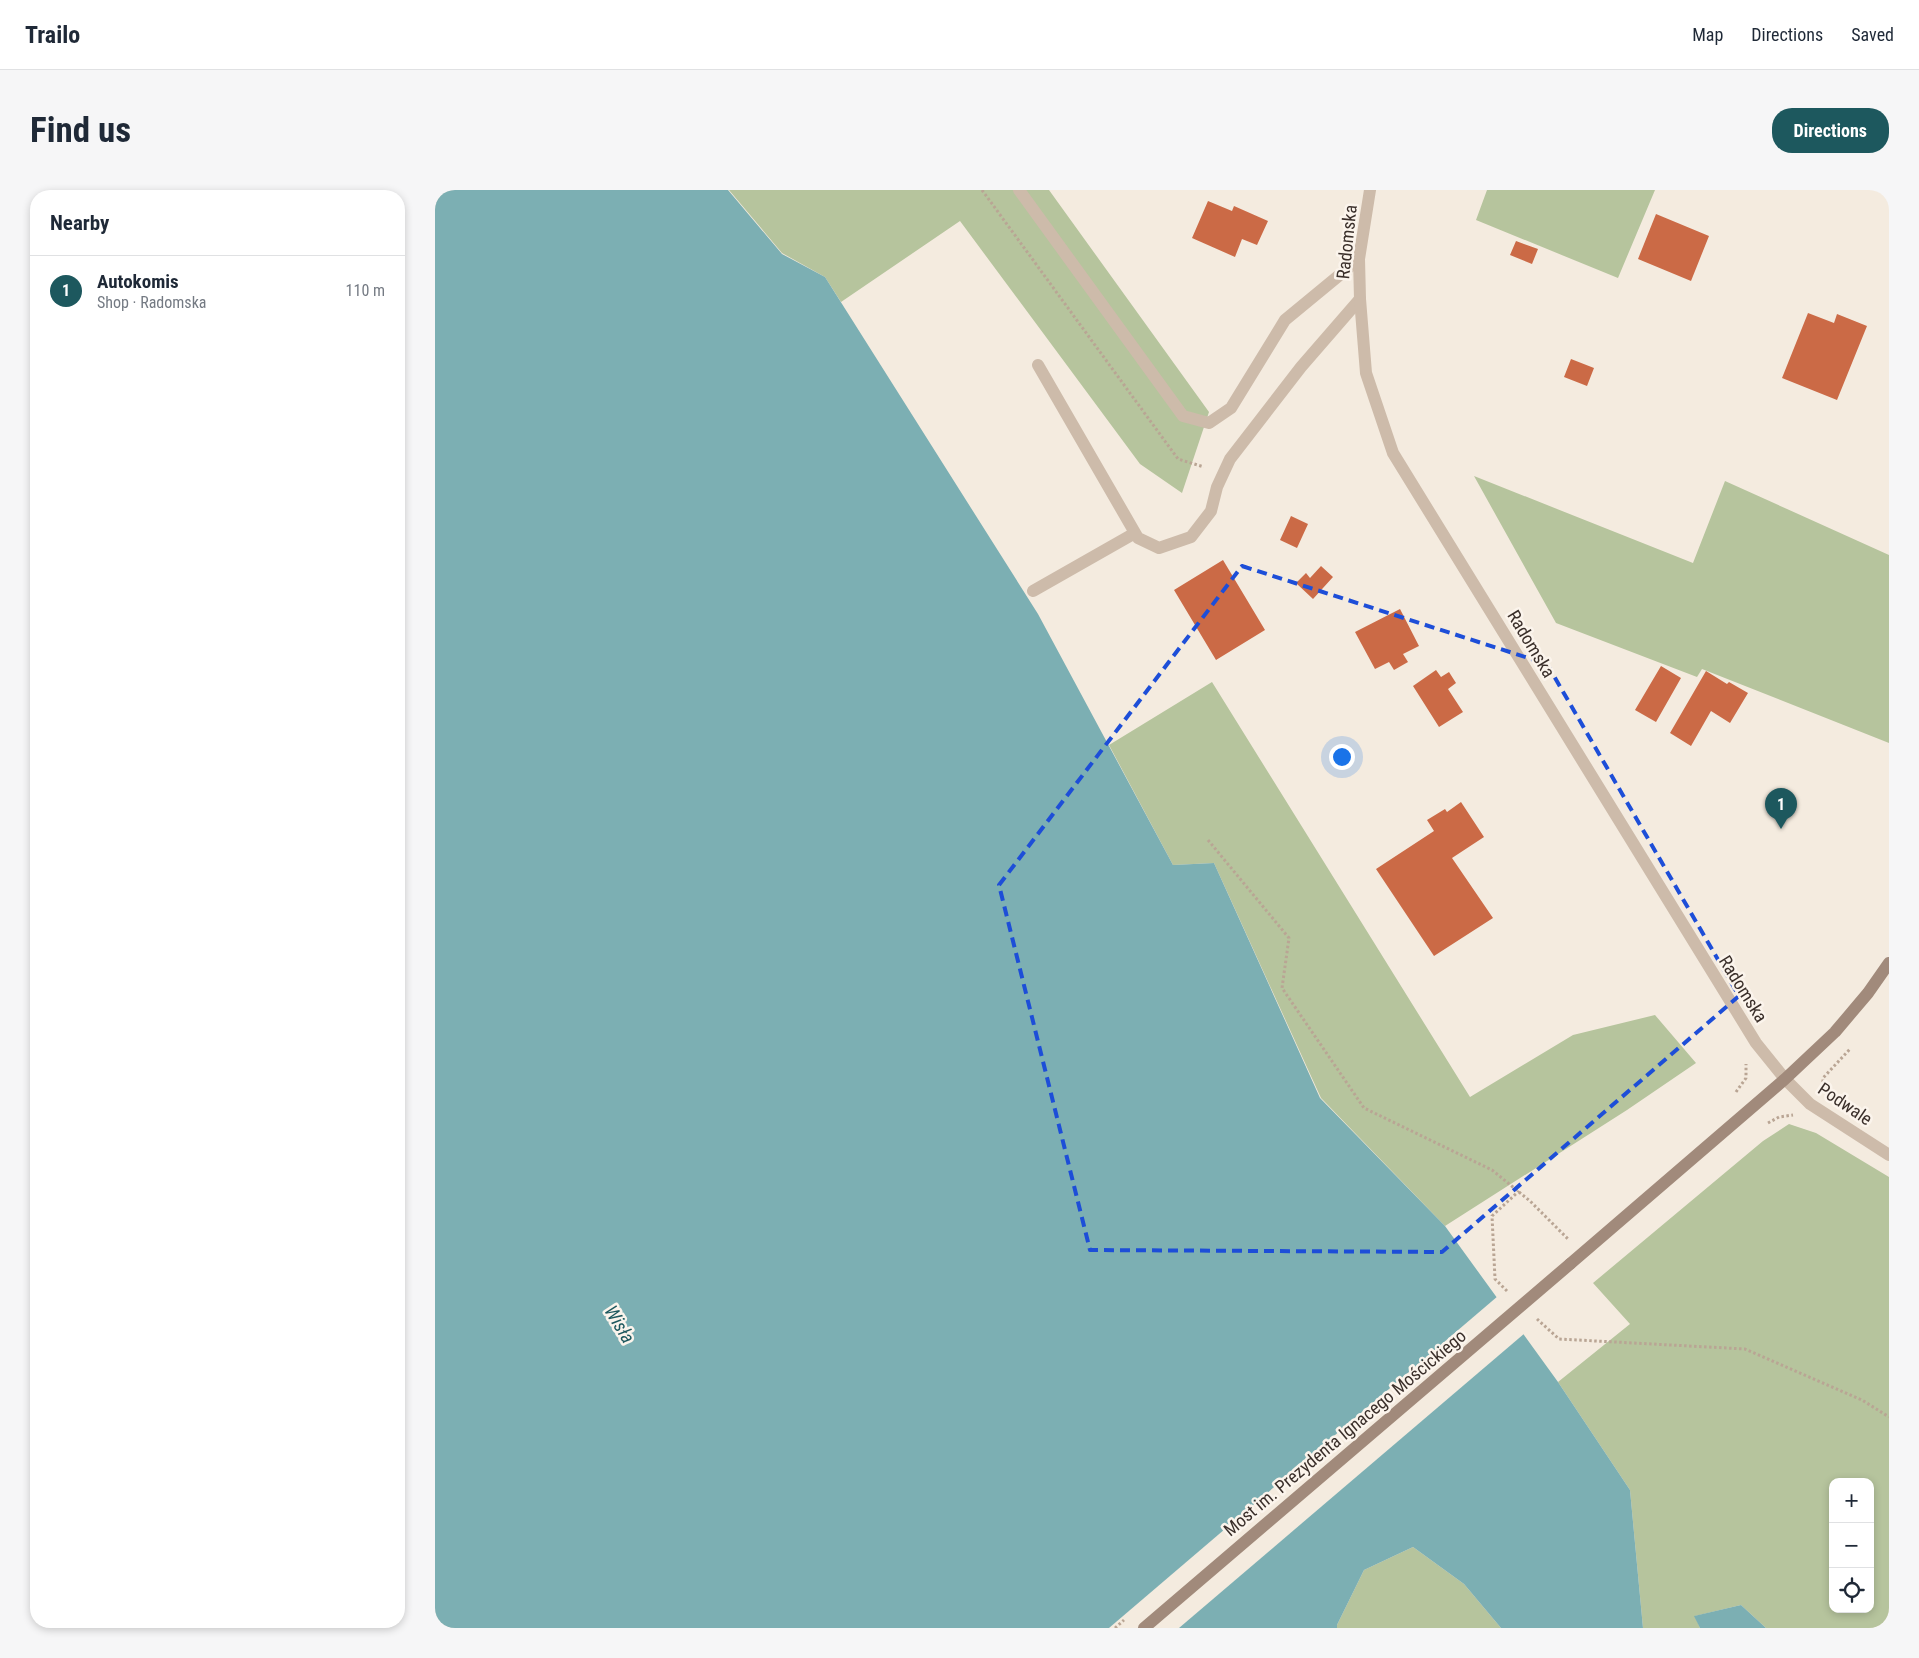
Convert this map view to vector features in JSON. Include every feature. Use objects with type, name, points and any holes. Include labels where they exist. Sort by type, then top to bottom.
[{"type":"main road","points":[[1785,1079],[1835,1032],[1868,993],[1889,963]]},
{"type":"main road","name":"Most im. Prezydenta Ignacego Mościckiego","points":[[1144,1628],[1785,1079]]},
{"type":"street","points":[[1019,190],[1183,416],[1209,423],[1231,408],[1285,320],[1359,259]]},
{"type":"street","name":"Radomska","points":[[1370,190],[1359,259],[1366,373],[1393,453],[1756,1043],[1785,1079]]},
{"type":"street","points":[[1038,365],[1138,538],[1159,548],[1191,537],[1211,511],[1217,487],[1230,459],[1301,367],[1360,299]]},
{"type":"street","points":[[1033,591],[1135,533]]},
{"type":"street","name":"Podwale","points":[[1785,1079],[1813,1106],[1889,1155]]},
{"type":"path","points":[[982,190],[1178,459],[1207,468],[1230,459]]},
{"type":"path","points":[[1209,840],[1289,938],[1282,988],[1364,1108],[1492,1170],[1519,1192],[1569,1241]]},
{"type":"path","points":[[1509,1293],[1495,1279],[1492,1216],[1519,1192]]},
{"type":"path","points":[[1531,1313],[1559,1340],[1745,1349],[1861,1400],[1889,1418]]},
{"type":"highlighted area","points":[[1242,566],[1547,664],[1739,996],[1442,1252],[1090,1250],[999,885]]},
{"type":"green space","points":[[729,190],[1049,190],[1209,412],[1182,493],[1140,464],[960,221],[841,302],[825,277],[782,253]]},
{"type":"green space","points":[[1487,190],[1655,190],[1618,278],[1476,220]]},
{"type":"green space","points":[[1474,476],[1693,563],[1725,481],[1889,555],[1889,743],[1702,669],[1697,677],[1556,623]]},
{"type":"green space","points":[[1212,682],[1470,1097],[1573,1035],[1655,1015],[1696,1063],[1627,1110],[1445,1226],[1321,1098],[1214,863],[1173,865],[1109,745]]},
{"type":"green space","points":[[1789,1124],[1816,1133],[1889,1177],[1889,1628],[1766,1628],[1741,1605],[1695,1616],[1700,1628],[1643,1628],[1630,1490],[1558,1382],[1630,1324],[1593,1283],[1763,1141]]},
{"type":"green space","points":[[1413,1547],[1464,1584],[1501,1628],[1337,1628],[1364,1570]]},
{"type":"water","name":"Wisła","points":[[435,190],[728,190],[782,254],[825,277],[1038,614],[1173,865],[1214,863],[1320,1098],[1445,1226],[1558,1382],[1630,1490],[1643,1628],[1501,1628],[1464,1584],[1413,1547],[1364,1570],[1337,1628],[435,1628]]},
{"type":"water","points":[[1741,1605],[1766,1628],[1700,1628],[1694,1616]]},
{"type":"pier","points":[[1498,1296],[1525,1333],[1179,1628],[1109,1628]]},
{"type":"building","points":[[1208,201],[1232,211],[1234,206],[1268,221],[1257,245],[1242,239],[1235,257],[1192,238]]},
{"type":"building","points":[[1656,214],[1709,236],[1691,281],[1638,259]]},
{"type":"building","points":[[1516,241],[1538,249],[1532,264],[1510,255]]},
{"type":"building","points":[[1808,313],[1834,323],[1837,314],[1867,326],[1837,400],[1782,378]]},
{"type":"building","points":[[1571,359],[1594,368],[1587,386],[1564,377]]},
{"type":"building","points":[[1291,516],[1308,524],[1297,548],[1280,540]]},
{"type":"building","points":[[1223,560],[1265,630],[1216,660],[1174,590]]},
{"type":"building","points":[[1321,566],[1333,577],[1313,599],[1296,583],[1306,573],[1310,578]]},
{"type":"building","points":[[1400,609],[1419,646],[1403,654],[1408,662],[1394,670],[1389,662],[1375,669],[1355,632]]},
{"type":"building","points":[[1661,666],[1681,678],[1656,722],[1635,710]]},
{"type":"building","points":[[1436,670],[1441,677],[1449,672],[1456,683],[1448,689],[1463,712],[1439,727],[1413,686]]},
{"type":"building","points":[[1706,671],[1727,684],[1729,682],[1748,693],[1730,723],[1711,711],[1691,746],[1670,733]]},
{"type":"building","points":[[1461,802],[1484,837],[1452,858],[1493,918],[1434,956],[1376,869],[1434,831],[1427,820],[1445,809],[1447,812]]},
{"type":"place","name":"Autokomis","points":[[1781,829]]}]
